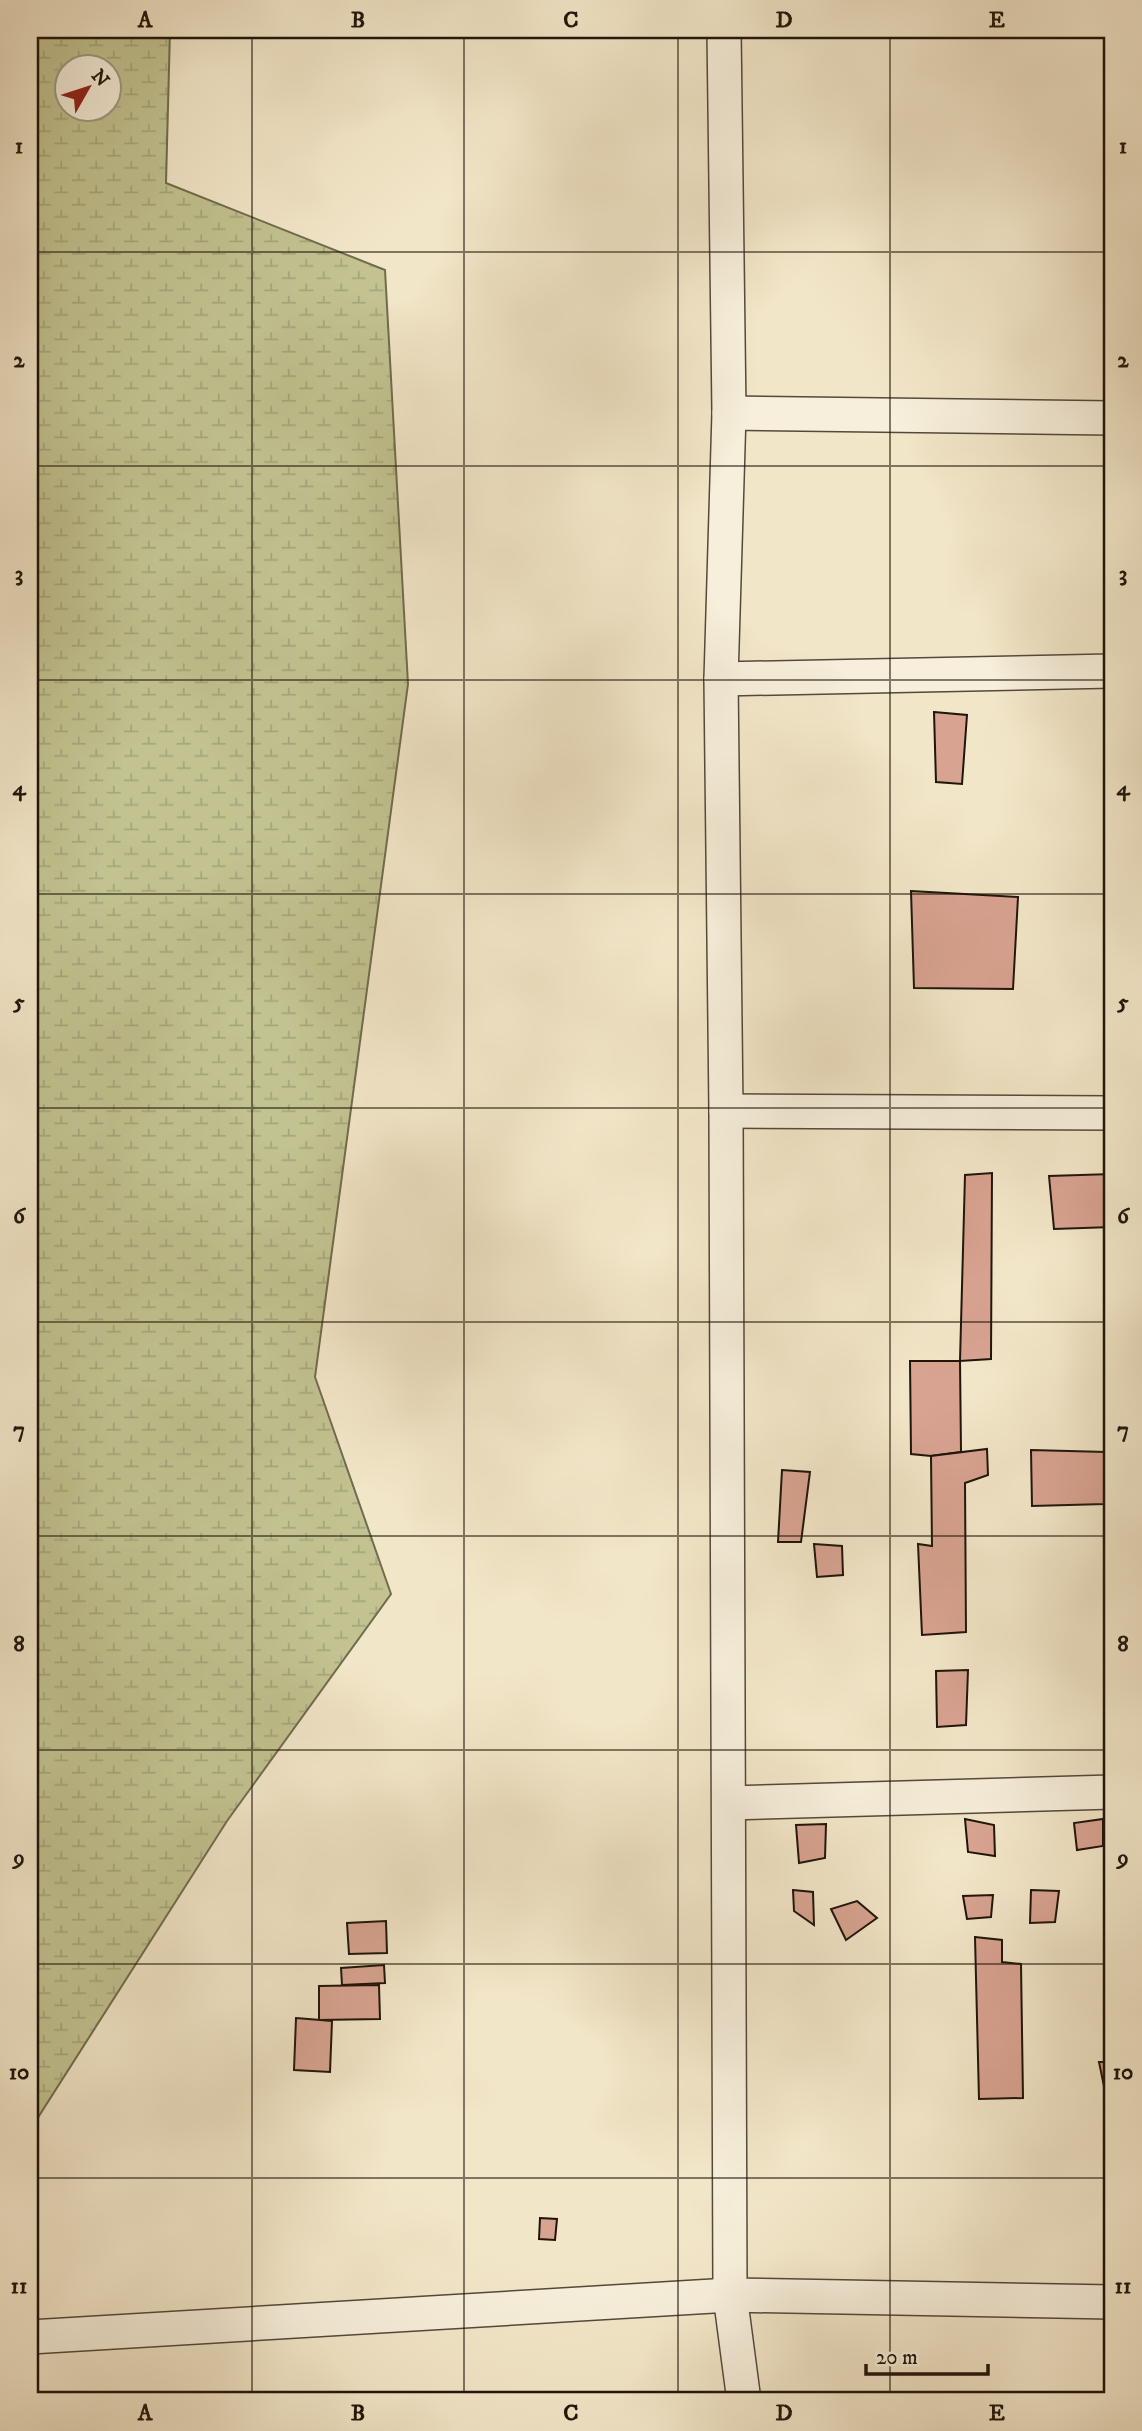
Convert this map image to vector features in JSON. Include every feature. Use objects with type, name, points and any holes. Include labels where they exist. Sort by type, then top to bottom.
[{"type":"street","points":[[724,30],[729,413],[721,679],[726,1111],[730,2295],[744,2401]]},
{"type":"street","points":[[729,413],[1112,418]]},
{"type":"street","points":[[721,679],[1112,670]]},
{"type":"street","points":[[726,1111],[1112,1113]]},
{"type":"street","points":[[729,1803],[1112,1793]]},
{"type":"street","points":[[30,2337],[730,2295],[1112,2302]]},
{"type":"green space","points":[[30,30],[170,30],[166,183],[385,270],[408,684],[315,1377],[391,1594],[227,1821],[30,2130]]},
{"type":"building","points":[[934,712],[967,715],[962,784],[936,782]]},
{"type":"building","points":[[911,891],[1018,897],[1013,989],[914,988]]},
{"type":"building","points":[[992,1173],[991,1359],[960,1361],[965,1175]]},
{"type":"building","points":[[1112,1174],[1112,1227],[1054,1229],[1049,1176]]},
{"type":"building","points":[[910,1361],[960,1361],[961,1452],[931,1456],[911,1454]]},
{"type":"building","points":[[987,1449],[988,1475],[965,1483],[966,1632],[922,1635],[918,1544],[932,1546],[931,1456]]},
{"type":"building","points":[[1031,1450],[1106,1452],[1105,1504],[1032,1506]]},
{"type":"building","points":[[782,1470],[810,1472],[801,1542],[778,1542]]},
{"type":"building","points":[[814,1544],[842,1546],[843,1575],[817,1577]]},
{"type":"building","points":[[968,1670],[966,1725],[937,1727],[936,1671]]},
{"type":"building","points":[[965,1819],[994,1825],[995,1856],[968,1852]]},
{"type":"building","points":[[1103,1819],[1103,1846],[1077,1850],[1074,1823]]},
{"type":"building","points":[[826,1824],[825,1858],[799,1863],[796,1825]]},
{"type":"building","points":[[793,1890],[813,1892],[814,1925],[794,1911]]},
{"type":"building","points":[[1031,1890],[1059,1891],[1055,1922],[1030,1923]]},
{"type":"building","points":[[993,1895],[991,1917],[967,1919],[963,1896]]},
{"type":"building","points":[[857,1901],[877,1918],[846,1940],[831,1909]]},
{"type":"building","points":[[386,1921],[387,1953],[349,1954],[347,1923]]},
{"type":"building","points":[[975,1937],[1002,1940],[1002,1962],[1021,1964],[1023,2098],[979,2099]]},
{"type":"building","points":[[384,1965],[385,1983],[342,1985],[341,1968]]},
{"type":"building","points":[[379,1985],[380,2019],[319,2020],[319,1986]]},
{"type":"building","points":[[296,2018],[332,2021],[330,2072],[294,2070]]},
{"type":"building","points":[[1099,2062],[1112,2062],[1112,2101],[1107,2101]]},
{"type":"building","points":[[540,2218],[557,2219],[555,2240],[539,2239]]}]
